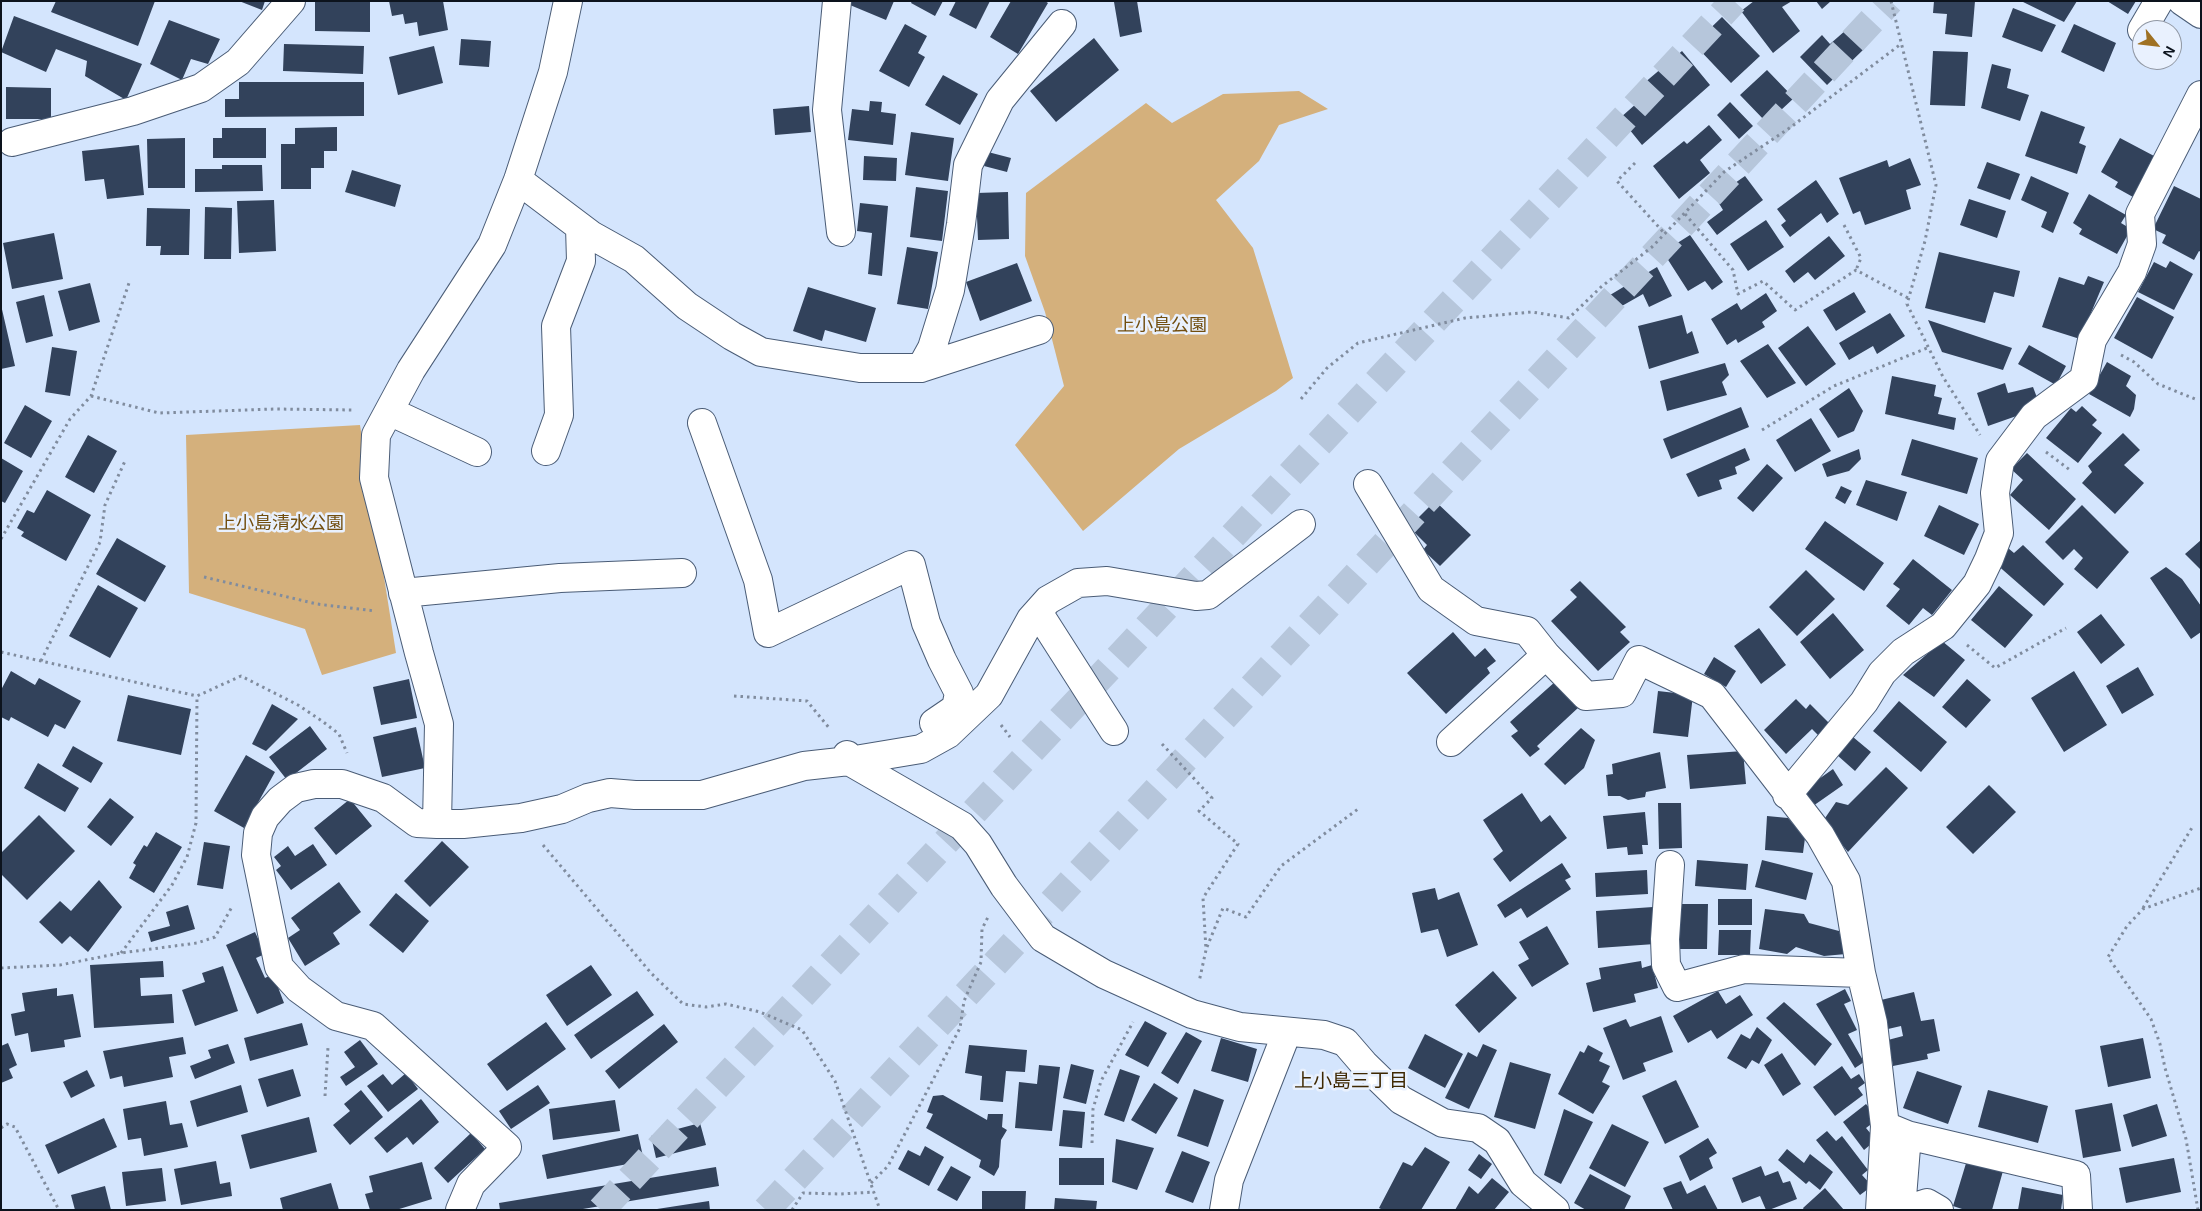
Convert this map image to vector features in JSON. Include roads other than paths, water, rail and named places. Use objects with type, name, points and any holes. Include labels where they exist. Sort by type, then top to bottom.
[{"type":"street","points":[[12,142],[133,111],[201,88],[238,62],[291,1]]},
{"type":"street","points":[[437,824],[439,724],[374,478],[376,436],[411,370],[492,245],[518,180],[553,72],[568,1]]},
{"type":"street","points":[[837,1],[827,110],[841,232]]},
{"type":"street","points":[[2148,20],[2159,1]]},
{"type":"street","points":[[2182,1],[2201,14]]},
{"type":"street","points":[[921,368],[932,348],[950,290],[968,165],[1000,100],[1062,24]]},
{"type":"street","points":[[1787,795],[1864,702],[1882,673],[1903,652],[1943,626],[1977,584],[1999,533],[1995,493],[2000,461],[2034,416],[2084,379],[2092,340],[2132,272],[2142,244],[2140,214],[2201,95]]},
{"type":"street","points":[[518,180],[580,227],[634,259],[687,306],[732,336],[761,352],[860,368],[921,368],[1039,330]]},
{"type":"street","points":[[546,451],[558,415],[556,326],[581,261],[580,227]]},
{"type":"street","points":[[389,411],[477,452]]},
{"type":"street","points":[[702,424],[758,580],[768,633],[911,565],[926,623],[959,693],[956,708],[938,721],[904,736],[851,743],[847,754]]},
{"type":"street","points":[[1368,484],[1431,589],[1476,621],[1527,631],[1546,655],[1586,696],[1622,693],[1639,660],[1712,695],[1787,795],[1820,835],[1846,881],[1861,973],[1896,1131],[1900,1210]]},
{"type":"street","points":[[460,1210],[471,1184],[507,1147],[374,1026],[336,1016],[299,989],[280,967],[256,855],[258,832],[265,817],[280,800],[296,788],[314,784],[342,784],[383,798],[417,823],[463,824],[521,818],[562,809],[588,798],[610,793],[702,795],[847,754],[921,749],[948,734],[988,695],[1018,641],[1048,600],[1078,584],[1107,581],[1196,596],[1208,595],[1301,524]]},
{"type":"street","points":[[405,601],[560,578],[682,572]]},
{"type":"street","points":[[1038,612],[1114,731]]},
{"type":"street","points":[[1451,742],[1546,655]]},
{"type":"street","points":[[847,754],[962,826],[978,844],[1004,886],[1043,938],[1104,974],[1192,1014],[1240,1027],[1324,1034],[1345,1042],[1364,1064],[1402,1100],[1444,1123],[1478,1128],[1497,1141],[1523,1183],[1555,1210]]},
{"type":"street","points":[[1670,864],[1665,939],[1666,964],[1677,987],[1744,969],[1861,973]]},
{"type":"street","points":[[1224,1210],[1229,1180],[1287,1032]]},
{"type":"street","points":[[1880,1210],[1896,1131]]},
{"type":"street","points":[[1896,1131],[2076,1175],[2078,1210]]},
{"type":"street","points":[[1905,1210],[1927,1203],[1939,1210]]},
{"type":"tunnel","points":[[601,1210],[1734,1]]},
{"type":"tunnel","points":[[766,1210],[1890,1]]},
{"type":"district","name":"上小島三丁目","points":[[1351,1082]]},
{"type":"park label","name":"上小島公園","points":[[1162,326]]},
{"type":"park label","name":"上小島清水公園","points":[[281,524]]}]
